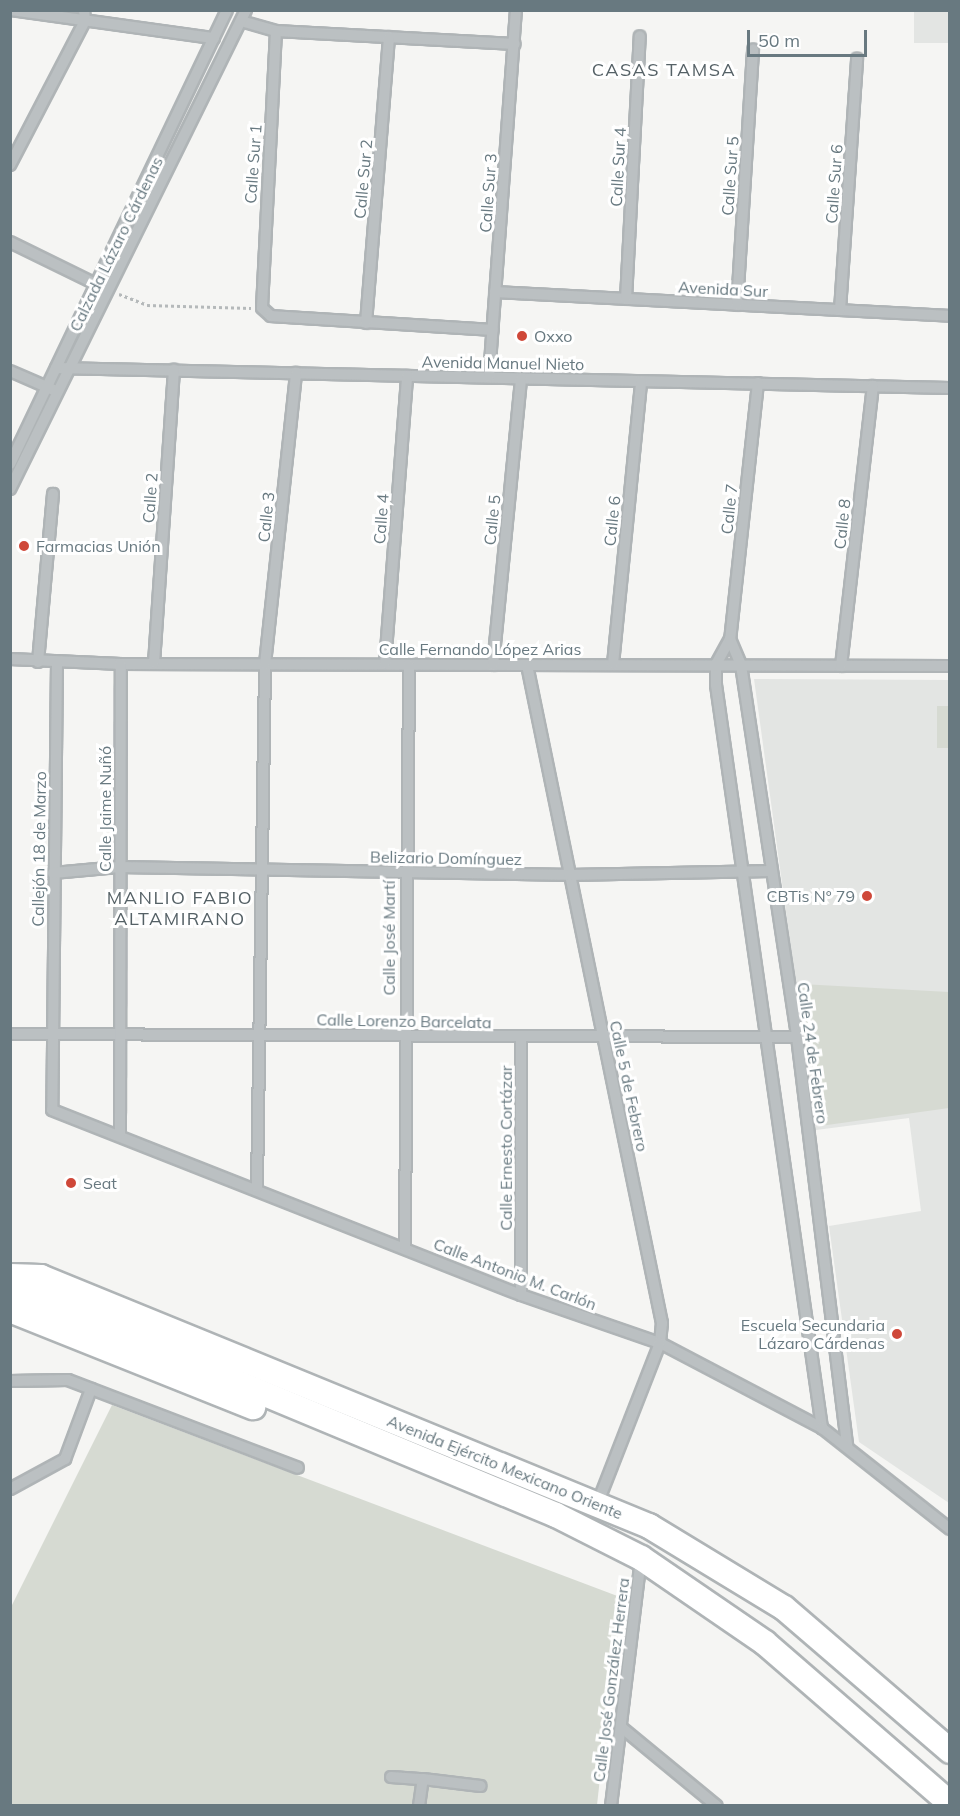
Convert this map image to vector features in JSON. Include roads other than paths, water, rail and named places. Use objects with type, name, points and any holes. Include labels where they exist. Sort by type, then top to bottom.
[{"type":"main road","points":[[10,1262],[41,1277]]},
{"type":"main road","name":"Avenida Ejército Mexicano Oriente","points":[[10,1276],[41,1277],[649,1526],[784,1608],[950,1751]]},
{"type":"main road","name":"Avenida Ejército Mexicano Oriente","points":[[10,1288],[556,1515],[641,1557],[765,1643],[950,1803]]},
{"type":"main road","name":"Avenida Ejército Mexicano Oriente","points":[[10,1310],[535,1515],[556,1515]]},
{"type":"street","points":[[11,10],[85,16],[214,38]]},
{"type":"street","name":"Calzada Lázaro Cárdenas","points":[[10,464],[227,10]]},
{"type":"street","name":"Calzada Lázaro Cárdenas","points":[[10,489],[111,290],[246,10]]},
{"type":"street","name":"Calle Sur 3","points":[[489,377],[516,10]]},
{"type":"street","points":[[10,165],[85,16]]},
{"type":"street","points":[[241,21],[276,31],[514,44]]},
{"type":"street","name":"Calle Sur 1","points":[[276,31],[260,304],[271,316],[366,323]]},
{"type":"street","name":"Calle Sur 4","points":[[626,299],[640,36]]},
{"type":"street","name":"Calle Sur 2","points":[[366,323],[389,37]]},
{"type":"street","name":"Calle Sur 5","points":[[737,305],[753,49]]},
{"type":"street","name":"Calle Sur 6","points":[[840,310],[857,59]]},
{"type":"street","points":[[10,242],[111,290]]},
{"type":"street","name":"Avenida Sur","points":[[495,292],[950,316]]},
{"type":"street","points":[[366,323],[493,330]]},
{"type":"street","name":"Avenida Manuel Nieto","points":[[56,368],[950,388]]},
{"type":"street","name":"Calle 2","points":[[154,663],[174,370]]},
{"type":"street","points":[[10,371],[60,393]]},
{"type":"street","name":"Calle 3","points":[[257,1187],[265,664],[296,373]]},
{"type":"street","name":"Calle 4","points":[[386,664],[407,376]]},
{"type":"street","name":"Calle 5","points":[[493,666],[521,378]]},
{"type":"street","name":"Calle 6","points":[[613,664],[641,381]]},
{"type":"street","name":"Calle 7","points":[[716,664],[730,639],[758,383]]},
{"type":"street","name":"Calle 8","points":[[841,666],[873,386]]},
{"type":"street","points":[[38,662],[53,494]]},
{"type":"street","name":"Calle 7","points":[[730,639],[741,665]]},
{"type":"street","name":"Calle Fernando López Arias","points":[[10,659],[121,664],[950,666]]},
{"type":"street","name":"Callejón 18 de Marzo","points":[[52,1110],[50,1035],[57,662]]},
{"type":"street","name":"Calle Jaime Nuñó","points":[[120,1134],[118,1035],[121,664]]},
{"type":"street","name":"Calle José Martí","points":[[405,1247],[404,872],[409,664]]},
{"type":"street","points":[[716,664],[765,1040],[822,1428]]},
{"type":"street","name":"Calle 5 de Febrero","points":[[528,665],[569,875],[660,1301],[660,1343],[597,1505]]},
{"type":"street","name":"Calle 24 de Febrero","points":[[741,665],[797,1037],[847,1446]]},
{"type":"street","name":"Belizario Domínguez","points":[[53,873],[120,867],[569,875],[771,872]]},
{"type":"street","name":"Calle Lorenzo Barcelata","points":[[10,1034],[765,1040],[797,1037]]},
{"type":"street","name":"Calle Ernesto Cortázar","points":[[521,1038],[521,1295]]},
{"type":"street","name":"Calle Antonio M. Carlón","points":[[52,1110],[257,1187],[521,1295],[660,1343],[822,1428],[945,1518],[950,1529]]},
{"type":"street","points":[[10,1381],[68,1380],[298,1468]]},
{"type":"street","points":[[10,1490],[65,1459],[91,1389]]},
{"type":"street","name":"Calle José González Herrera","points":[[611,1806],[641,1557]]},
{"type":"street","points":[[621,1727],[717,1806]]},
{"type":"street","points":[[391,1777],[481,1786]]},
{"type":"street","points":[[419,1806],[423,1779]]},
{"type":"place","name":"Oxxo","points":[[522,336]]},
{"type":"place","name":"Farmacias Unión","points":[[24,546]]},
{"type":"place","name":"CBTis N° 79","points":[[867,896]]},
{"type":"place","name":"Seat","points":[[71,1183]]},
{"type":"place","name":"Escuela Secundaria Lázaro Cárdenas","points":[[897,1334]]},
{"type":"district","name":"CASAS TAMSA","points":[[664,70]]},
{"type":"district","name":"MANLIO FABIO ALTAMIRANO","points":[[180,909]]}]
